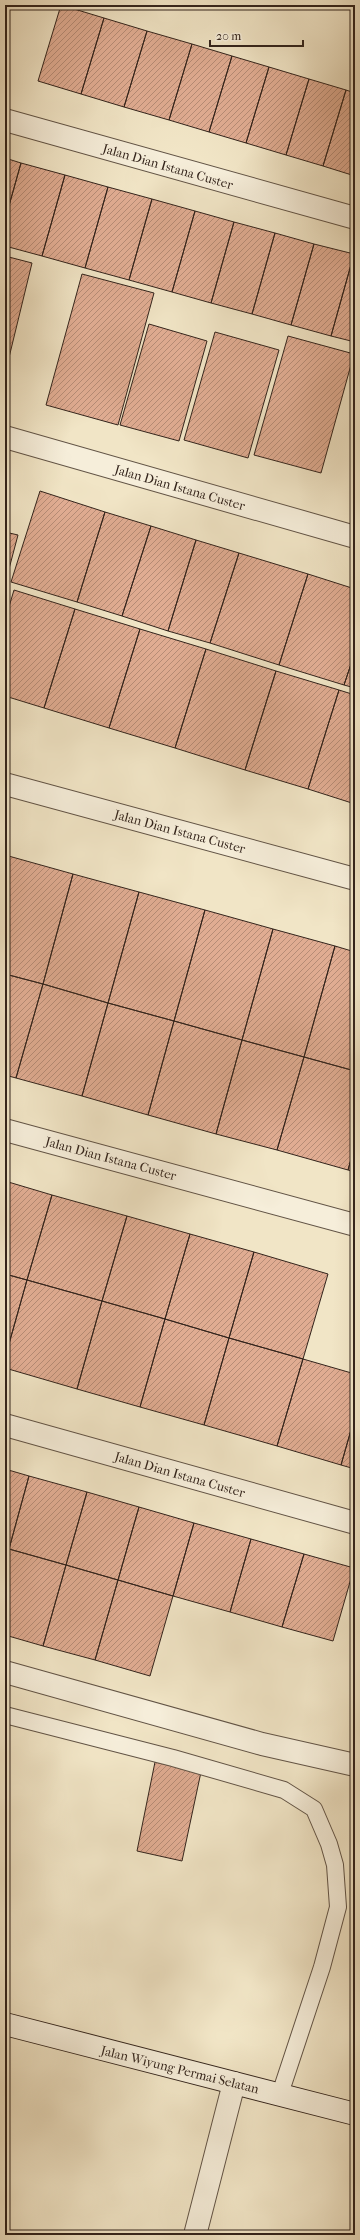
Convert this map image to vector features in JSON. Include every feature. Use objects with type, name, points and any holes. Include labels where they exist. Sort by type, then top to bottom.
[{"type":"street","name":"Jalan Dian Istana Custer","points":[[5,120],[355,218]]},
{"type":"street","name":"Jalan Dian Istana Custer","points":[[5,437],[355,537]]},
{"type":"street","name":"Jalan Dian Istana Custer","points":[[5,784],[355,879]]},
{"type":"street","name":"Jalan Dian Istana Custer","points":[[5,1130],[355,1225]]},
{"type":"street","name":"Jalan Dian Istana Custer","points":[[5,1424],[355,1523]]},
{"type":"street","points":[[5,1672],[262,1744],[355,1765]]},
{"type":"street","name":"Jalan Wiyung Permai Selatan","points":[[5,2024],[355,2114]]},
{"type":"street","points":[[195,2235],[234,2083]]},
{"type":"lane","points":[[5,1715],[173,1758],[284,1790],[314,1809],[329,1844],[335,1865],[338,1907],[322,1967],[280,2094]]},
{"type":"building","points":[[61,5],[104,18],[81,94],[38,81]]},
{"type":"building","points":[[104,18],[147,31],[124,107],[81,94]]},
{"type":"building","points":[[147,31],[192,44],[169,120],[124,107]]},
{"type":"building","points":[[192,44],[232,56],[209,132],[169,120]]},
{"type":"building","points":[[232,56],[269,67],[246,143],[209,132]]},
{"type":"building","points":[[269,67],[309,79],[286,155],[246,143]]},
{"type":"building","points":[[309,79],[346,90],[323,166],[286,155]]},
{"type":"building","points":[[346,90],[355,93],[355,176],[323,166]]},
{"type":"building","points":[[5,158],[21,163],[5,220]]},
{"type":"building","points":[[21,163],[65,175],[42,256],[5,246],[5,220]]},
{"type":"building","points":[[65,175],[108,187],[85,268],[42,256]]},
{"type":"building","points":[[108,187],[152,199],[129,280],[85,268]]},
{"type":"building","points":[[152,199],[195,211],[172,292],[129,280]]},
{"type":"building","points":[[195,211],[234,222],[211,303],[172,292]]},
{"type":"building","points":[[234,222],[275,233],[252,314],[211,303]]},
{"type":"building","points":[[275,233],[314,244],[291,325],[252,314]]},
{"type":"building","points":[[314,244],[354,254],[331,336],[291,325]]},
{"type":"building","points":[[354,254],[355,255],[355,342],[331,336]]},
{"type":"building","points":[[5,256],[32,263],[5,374]]},
{"type":"building","points":[[82,274],[154,293],[118,425],[46,405]]},
{"type":"building","points":[[149,324],[207,341],[179,441],[120,425]]},
{"type":"building","points":[[215,332],[279,350],[248,458],[184,440]]},
{"type":"building","points":[[288,336],[354,354],[321,473],[254,455]]},
{"type":"building","points":[[40,491],[105,512],[77,602],[11,582]]},
{"type":"building","points":[[105,512],[151,526],[122,616],[77,602]]},
{"type":"building","points":[[151,526],[196,540],[168,631],[122,616]]},
{"type":"building","points":[[5,532],[18,535],[5,584]]},
{"type":"building","points":[[196,540],[239,553],[210,643],[168,631]]},
{"type":"building","points":[[239,553],[308,574],[279,665],[210,643]]},
{"type":"building","points":[[308,574],[355,589],[355,652],[344,685],[279,665]]},
{"type":"building","points":[[14,590],[75,609],[44,708],[5,696],[5,620]]},
{"type":"building","points":[[75,609],[140,629],[109,728],[44,708]]},
{"type":"building","points":[[140,629],[206,649],[175,748],[109,728]]},
{"type":"building","points":[[206,649],[276,671],[245,770],[175,748]]},
{"type":"building","points":[[355,652],[355,688],[344,685]]},
{"type":"building","points":[[276,671],[339,690],[308,789],[245,770]]},
{"type":"building","points":[[339,690],[355,695],[355,804],[308,789]]},
{"type":"building","points":[[5,855],[73,874],[43,984],[5,974]]},
{"type":"building","points":[[73,874],[139,892],[108,1003],[43,984]]},
{"type":"building","points":[[139,892],[205,910],[174,1021],[108,1003]]},
{"type":"building","points":[[205,910],[273,929],[242,1040],[174,1021]]},
{"type":"building","points":[[273,929],[335,946],[304,1057],[242,1040]]},
{"type":"building","points":[[335,946],[355,952],[355,1071],[304,1057]]},
{"type":"building","points":[[5,974],[43,984],[16,1078],[5,1075]]},
{"type":"building","points":[[43,984],[108,1003],[82,1096],[16,1078]]},
{"type":"building","points":[[108,1003],[174,1021],[148,1115],[82,1096]]},
{"type":"building","points":[[174,1021],[242,1040],[216,1134],[148,1115]]},
{"type":"building","points":[[242,1040],[304,1057],[277,1150],[216,1134]]},
{"type":"building","points":[[304,1057],[355,1071],[355,1145],[348,1170],[277,1150]]},
{"type":"building","points":[[355,1145],[355,1172],[348,1170]]},
{"type":"building","points":[[5,1181],[52,1195],[27,1280],[5,1274]]},
{"type":"building","points":[[52,1195],[127,1216],[102,1301],[27,1280]]},
{"type":"building","points":[[127,1216],[190,1234],[165,1319],[102,1301]]},
{"type":"building","points":[[190,1234],[254,1252],[229,1338],[165,1319]]},
{"type":"building","points":[[254,1252],[328,1274],[303,1359],[229,1338]]},
{"type":"building","points":[[5,1274],[27,1280],[5,1358]]},
{"type":"building","points":[[27,1280],[102,1301],[77,1389],[5,1368],[5,1358]]},
{"type":"building","points":[[102,1301],[165,1319],[140,1407],[77,1389]]},
{"type":"building","points":[[165,1319],[229,1338],[204,1425],[140,1407]]},
{"type":"building","points":[[229,1338],[303,1359],[277,1446],[204,1425]]},
{"type":"building","points":[[303,1359],[355,1374],[355,1416],[341,1465],[277,1446]]},
{"type":"building","points":[[355,1416],[355,1469],[341,1465]]},
{"type":"building","points":[[5,1469],[29,1476],[9,1549],[5,1548]]},
{"type":"building","points":[[29,1476],[87,1492],[66,1565],[9,1549]]},
{"type":"building","points":[[87,1492],[139,1507],[118,1580],[66,1565]]},
{"type":"building","points":[[139,1507],[194,1523],[173,1596],[118,1580]]},
{"type":"building","points":[[194,1523],[251,1539],[230,1612],[173,1596]]},
{"type":"building","points":[[251,1539],[304,1554],[282,1627],[230,1612]]},
{"type":"building","points":[[9,1549],[66,1565],[43,1646],[5,1635],[5,1561]]},
{"type":"building","points":[[304,1554],[354,1568],[333,1641],[282,1627]]},
{"type":"building","points":[[66,1565],[118,1580],[95,1660],[43,1646]]},
{"type":"building","points":[[118,1580],[173,1596],[150,1676],[95,1660]]},
{"type":"building","points":[[155,1762],[201,1772],[182,1861],[137,1851]]}]
